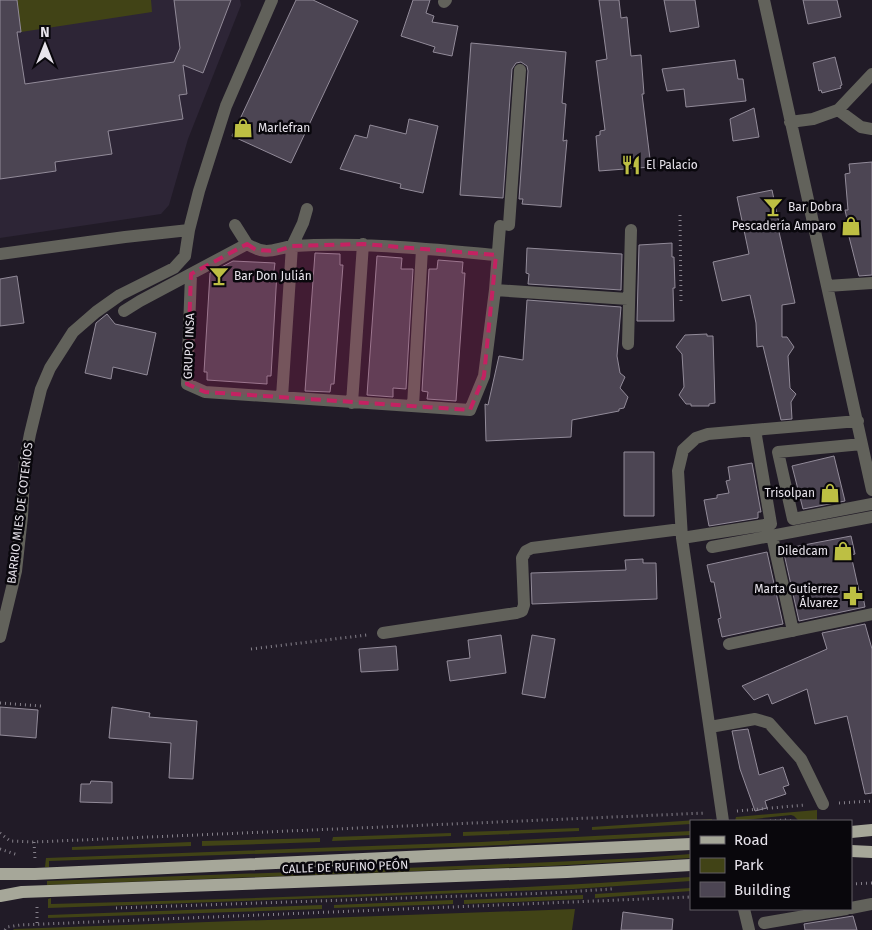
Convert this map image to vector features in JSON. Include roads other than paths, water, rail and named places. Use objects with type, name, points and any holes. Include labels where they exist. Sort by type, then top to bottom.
[{"type":"main road","points":[[852,832],[872,830]]},
{"type":"main road","name":"CALLE DE RUFINO PEÓN","points":[[0,874],[35,874],[690,844]]},
{"type":"main road","points":[[852,851],[872,852]]},
{"type":"main road","name":"CALLE DE RUFINO PEÓN","points":[[0,896],[22,892],[567,872],[690,865]]},
{"type":"street","name":"BARRIO MIES DE COTERÍOS","points":[[0,637],[16,571],[22,516],[25,460],[41,389],[50,368],[73,332],[96,312],[120,296],[174,268],[185,256],[189,230],[205,167],[226,106],[272,0]]},
{"type":"street","points":[[764,0],[872,490]]},
{"type":"street","name":"GRUPO INSA","points":[[191,274],[187,384],[205,392],[470,410],[484,376],[495,290],[496,255],[504,226],[520,70]]},
{"type":"street","points":[[790,122],[813,119],[838,110],[872,74]]},
{"type":"street","points":[[838,110],[861,127],[872,129]]},
{"type":"street","points":[[282,397],[292,246],[304,223],[307,209]]},
{"type":"street","points":[[235,225],[247,244],[256,250],[277,251],[292,246],[363,244],[496,255]]},
{"type":"street","points":[[0,254],[125,236],[189,230]]},
{"type":"street","points":[[628,344],[630,230]]},
{"type":"street","points":[[124,311],[247,244]]},
{"type":"street","points":[[352,403],[363,244]]},
{"type":"street","points":[[413,406],[422,249]]},
{"type":"street","points":[[827,286],[872,283]]},
{"type":"street","points":[[495,290],[628,299]]},
{"type":"street","points":[[723,817],[682,534],[678,471],[683,450],[696,438],[708,434],[858,421]]},
{"type":"street","points":[[383,633],[522,611],[524,606],[522,558],[526,551],[532,548],[771,524],[755,430]]},
{"type":"street","points":[[862,444],[778,452],[793,519],[872,504]]},
{"type":"street","points":[[712,547],[872,517]]},
{"type":"street","points":[[772,536],[793,630]]},
{"type":"street","points":[[729,644],[872,614]]},
{"type":"street","points":[[710,727],[755,718],[769,723],[801,759],[823,804]]},
{"type":"street","points":[[852,908],[872,904]]},
{"type":"street","points":[[744,910],[749,930]]},
{"type":"street","points":[[764,923],[840,910]]},
{"type":"place","name":"Marlefran","points":[[243,128]]},
{"type":"place","name":"El Palacio","points":[[631,165]]},
{"type":"place","name":"Bar Dobra","points":[[773,207]]},
{"type":"place","name":"Pescadería Amparo","points":[[851,226]]},
{"type":"place","name":"Bar Don Julián","points":[[219,276]]},
{"type":"place","name":"Trisolpan","points":[[830,493]]},
{"type":"place","name":"Diledcam","points":[[843,551]]},
{"type":"place","name":"Marta Gutierrez Álvarez","points":[[853,596]]}]
